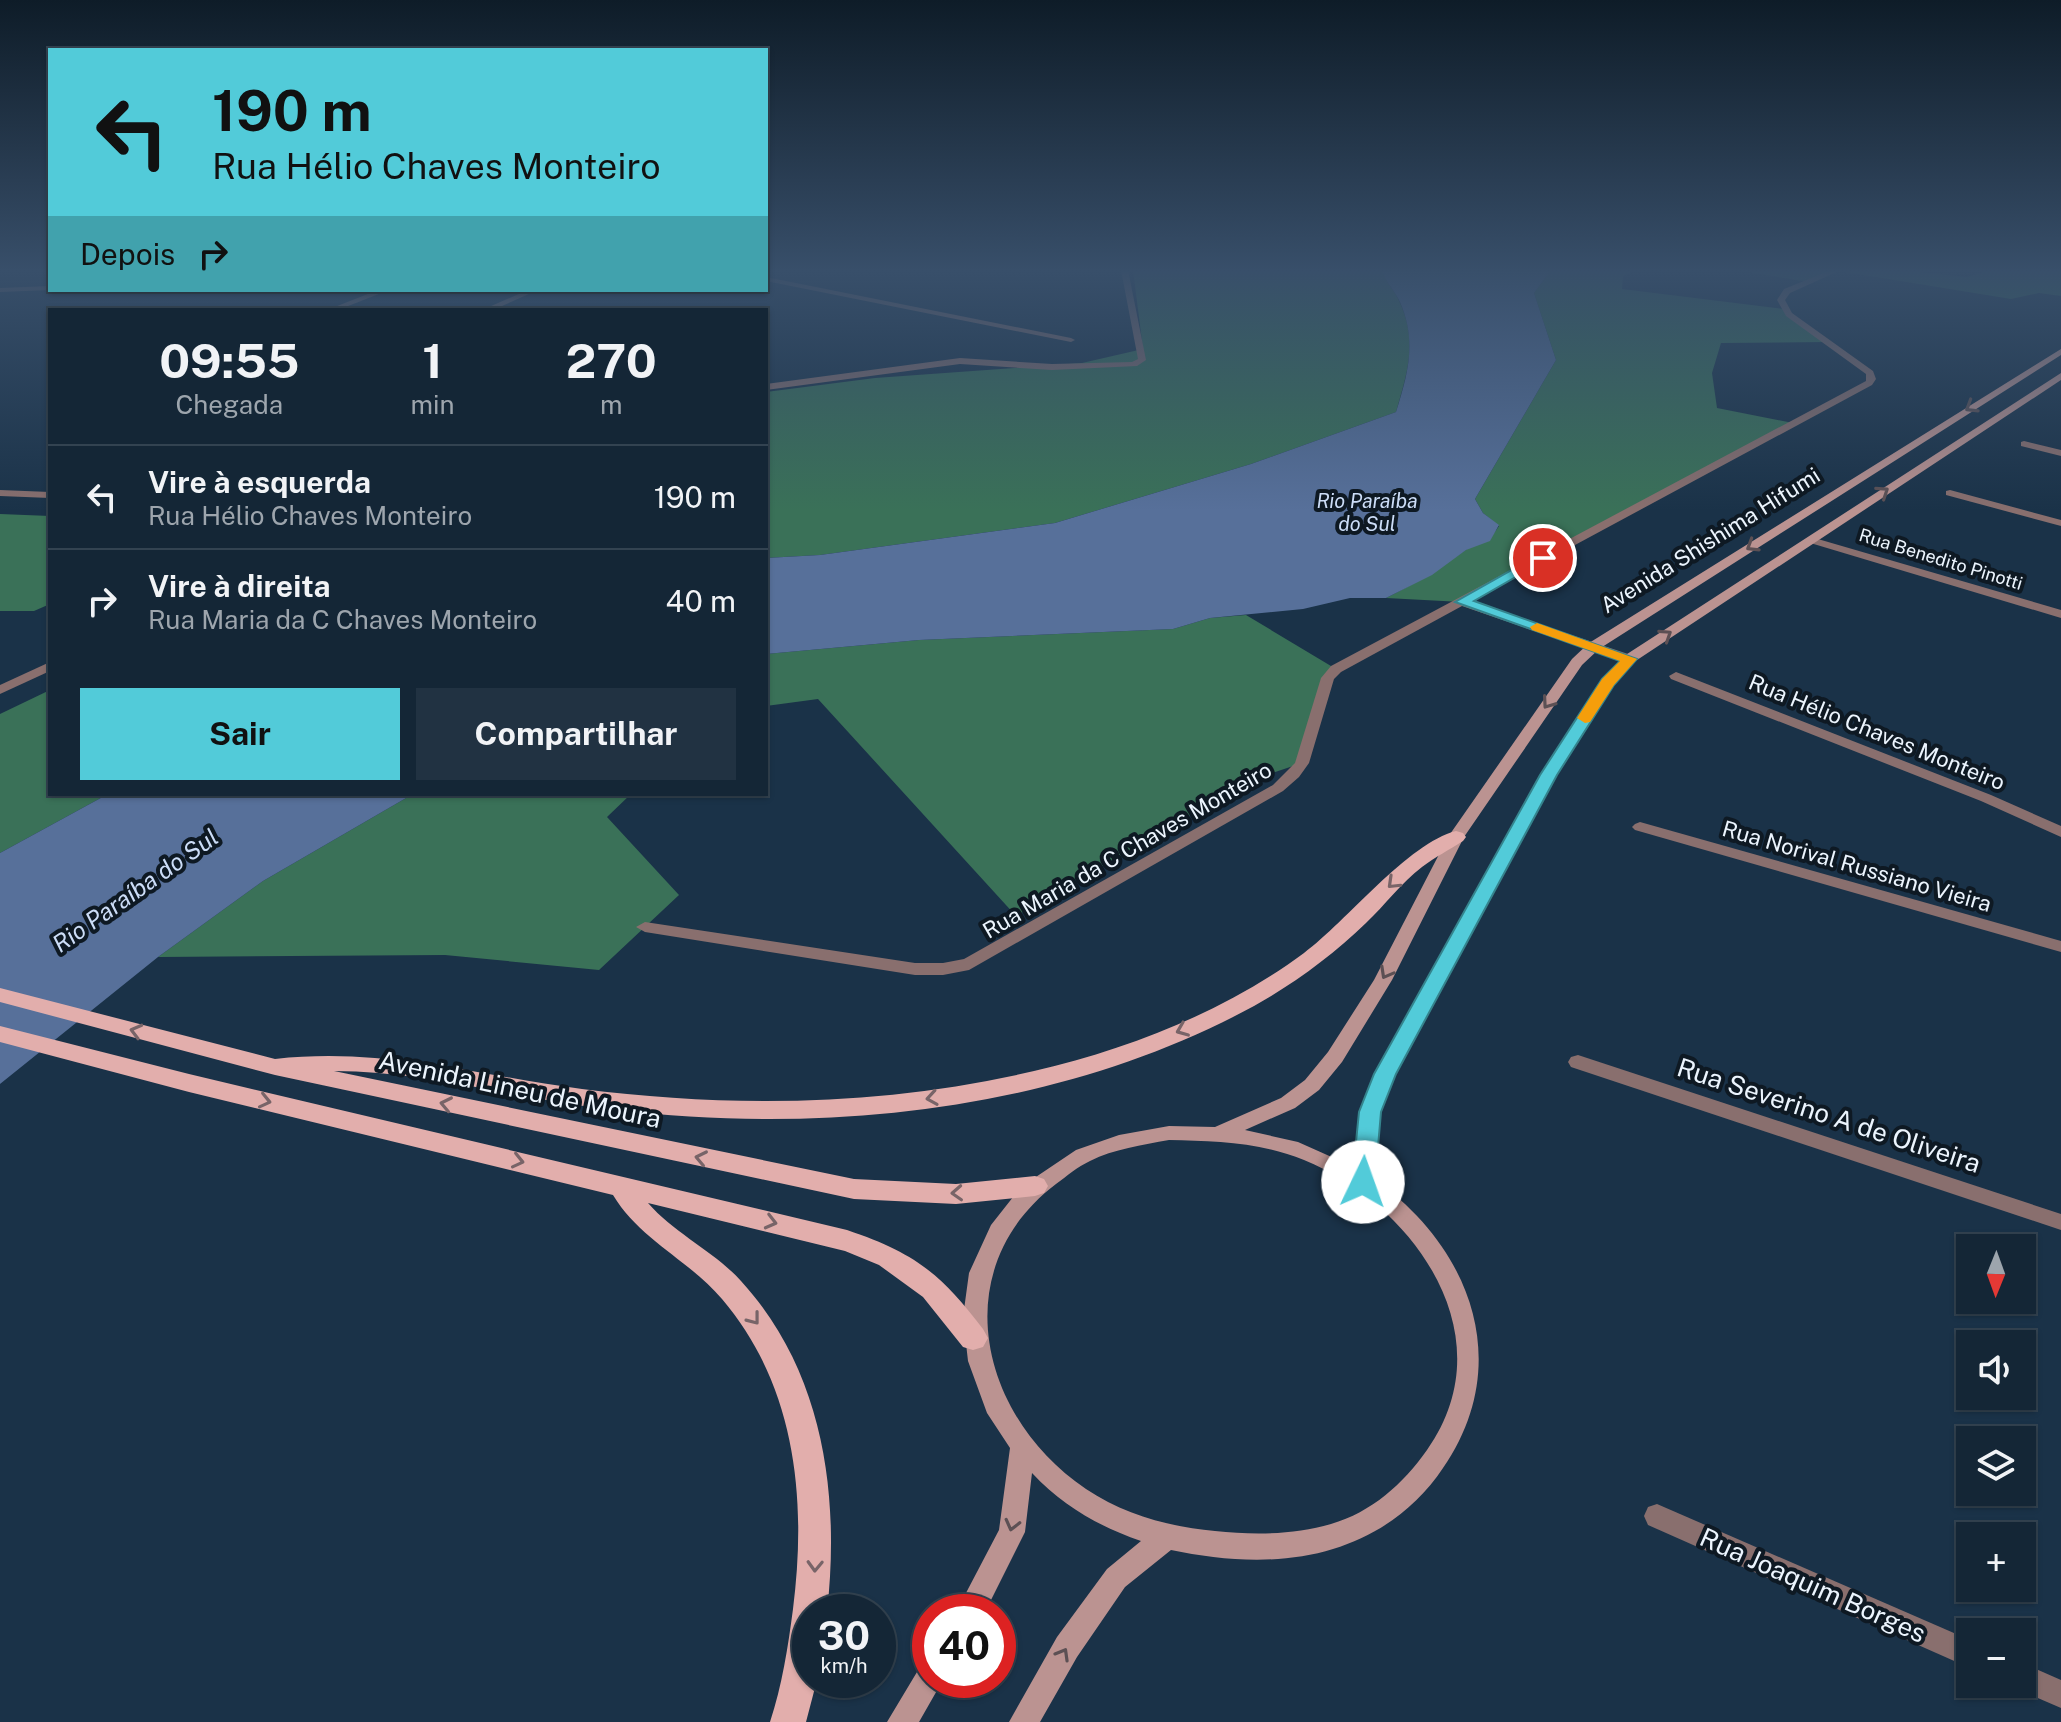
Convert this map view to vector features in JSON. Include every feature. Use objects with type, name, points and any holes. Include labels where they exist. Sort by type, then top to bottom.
[{"type":"main road","points":[[275,1067],[330,1061],[459,1076],[614,1102],[691,1108],[838,1109],[1008,1086],[1078,1069],[1137,1049],[1209,1019],[1273,985],[1324,948],[1414,863],[1456,837]]},
{"type":"main road","name":"Avenida Lineu de Moura","points":[[0,995],[275,1067],[854,1189],[956,1194],[1035,1186]]},
{"type":"main road","points":[[0,1034],[879,1251],[920,1275],[973,1338]]},
{"type":"main road","points":[[621,1186],[631,1205],[730,1288],[767,1334],[791,1382],[805,1424],[815,1516],[814,1585],[801,1670],[788,1722]]},
{"type":"street","points":[[768,387],[960,361],[1052,367],[1134,364],[1142,360],[1140,350]]},
{"type":"street","name":"Rua Maria da C Chaves Monteiro","points":[[645,927],[915,969],[943,969],[969,964],[1278,788],[1302,763],[1328,678],[1336,669],[1681,481],[1869,383],[1872,379],[1870,373],[1839,350]]},
{"type":"street","name":"Avenida Shishima Hifumi","points":[[1221,1133],[1288,1103],[1312,1085],[1335,1057],[1383,980],[1456,837],[1577,662],[1594,646],[2061,351]]},
{"type":"street","points":[[1363,1182],[1370,1112],[1385,1074],[1549,775],[1608,682],[1629,659],[2061,376]]},
{"type":"street","points":[[2024,444],[2061,453]]},
{"type":"street","points":[[0,493],[48,495]]},
{"type":"street","points":[[1950,493],[2061,523]]},
{"type":"street","name":"Rua Benedito Pinotti","points":[[1811,540],[2061,614]]},
{"type":"street","points":[[1462,602],[1629,659]]},
{"type":"street","points":[[0,690],[48,667]]},
{"type":"street","name":"Rua Hélio Chaves Monteiro","points":[[1676,676],[1986,798],[2061,832]]},
{"type":"street","name":"Rua Norival Russiano Vieira","points":[[1640,827],[2061,947]]},
{"type":"street","name":"Rua Severino A de Oliveira","points":[[1578,1062],[2061,1222]]},
{"type":"street","points":[[1169,1133],[1221,1133],[1257,1138],[1295,1148],[1363,1182],[1405,1216],[1439,1257],[1465,1318],[1469,1381],[1449,1445],[1403,1499],[1335,1535],[1251,1549],[1165,1538],[1109,1516],[1073,1494],[1022,1448],[989,1394],[973,1338],[974,1294],[985,1253],[1006,1216],[1035,1186],[1075,1160],[1120,1142],[1169,1133]]},
{"type":"street","points":[[979,1594],[1012,1532],[1022,1448]]},
{"type":"street","name":"Rua Joaquim Borges","points":[[1657,1516],[1956,1648]]},
{"type":"street","points":[[1024,1722],[1067,1647],[1116,1578],[1165,1538]]},
{"type":"street","points":[[2036,1683],[2061,1694]]},
{"type":"street","points":[[902,1722],[917,1698]]},
{"type":"green space","points":[[1137,350],[1410,350],[1396,412],[1251,464],[1055,523],[820,555],[768,558],[768,392],[875,378],[1082,363]]},
{"type":"green space","points":[[1553,350],[1719,350],[1712,373],[1717,408],[1793,423],[1462,602],[1386,598],[1495,532],[1499,526],[1483,513],[1475,499],[1556,360]]},
{"type":"green space","points":[[0,514],[48,516],[48,605],[34,611],[0,611]]},
{"type":"green space","points":[[1246,615],[1336,669],[1302,763],[1249,781],[1016,916],[818,699],[768,706],[768,654],[919,640],[1173,629],[1210,618]]},
{"type":"green space","points":[[48,691],[48,796],[104,796],[0,853],[0,714]]},
{"type":"green space","points":[[410,796],[629,796],[607,817],[679,895],[599,970],[445,955],[158,957],[263,881]]},
{"type":"water","name":"Rio Paraíba do Sul","points":[[1409,350],[1553,350],[1556,360],[1475,499],[1483,513],[1499,525],[1490,541],[1466,550],[1432,575],[1386,598],[1350,598],[1303,609],[1210,618],[1173,629],[919,640],[768,654],[768,558],[820,555],[1055,523],[1251,464],[1396,412]]},
{"type":"water","name":"Rio Paraíba do Sul","points":[[104,796],[410,796],[263,881],[158,957],[0,1084],[0,853]]},
{"type":"slow traffic","points":[[1537,627],[1629,659],[1608,682],[1585,718]]},
{"type":"route","points":[[1363,1182],[1370,1112],[1385,1074],[1549,775],[1608,682],[1629,659],[1462,602],[1543,558]]}]
